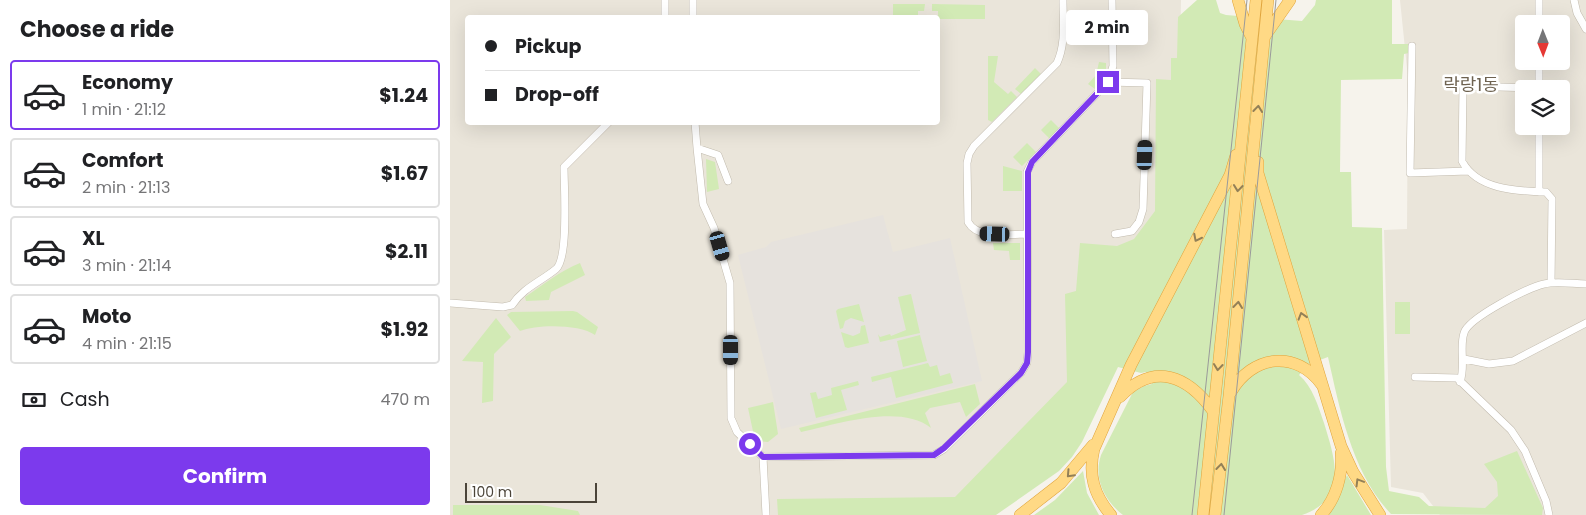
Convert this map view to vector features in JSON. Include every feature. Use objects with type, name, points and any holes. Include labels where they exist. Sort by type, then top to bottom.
[{"type":"highway","points":[[1238,0],[1245,24],[1252,38]]},
{"type":"highway","points":[[1215,515],[1229,396],[1250,129],[1252,38],[1256,0]]},
{"type":"highway","points":[[1203,515],[1213,411],[1250,129],[1265,36],[1268,0]]},
{"type":"highway","points":[[1265,36],[1290,0]]},
{"type":"highway","points":[[1250,129],[1258,173],[1341,446],[1353,472],[1380,515]]},
{"type":"highway","points":[[1020,515],[1061,483],[1078,464],[1099,435],[1117,400],[1131,365],[1230,175],[1250,129]]},
{"type":"highway","points":[[1229,396],[1240,377],[1257,365],[1277,361],[1296,365],[1311,374],[1325,390]]},
{"type":"highway","points":[[1117,400],[1133,386],[1157,376],[1176,378],[1185,382],[1199,394],[1213,411]]},
{"type":"highway","points":[[1099,435],[1090,463],[1091,472],[1097,495],[1110,515]]},
{"type":"highway","points":[[1321,515],[1332,500],[1336,490],[1342,460],[1341,446]]},
{"type":"street","points":[[665,0],[665,15]]},
{"type":"street","points":[[693,0],[693,15]]},
{"type":"street","points":[[1027,234],[979,233],[972,229],[968,222],[967,164],[974,146],[1057,63],[1064,39],[1063,0]]},
{"type":"street","points":[[763,457],[934,455],[944,448],[1021,373],[1027,363],[1028,172],[1030,166],[1108,82],[1113,66],[1112,0]]},
{"type":"street","points":[[1538,0],[1539,15]]},
{"type":"street","points":[[1574,0],[1577,13],[1586,29]]},
{"type":"street","points":[[1412,46],[1410,174],[1468,172],[1505,190],[1546,192],[1552,199],[1551,283]]},
{"type":"street","points":[[1108,82],[1147,83],[1143,209],[1139,222],[1132,231],[1115,234]]},
{"type":"street","points":[[1468,172],[1462,161],[1463,86],[1515,87]]},
{"type":"street","points":[[450,303],[503,307],[512,305],[519,294],[557,268],[563,253],[564,167],[606,125]]},
{"type":"street","points":[[695,125],[703,204],[714,228],[730,283],[731,418],[737,432],[763,457],[766,515]]},
{"type":"street","points":[[1539,135],[1539,192]]},
{"type":"street","points":[[697,148],[718,155],[728,181]]},
{"type":"street","points":[[1460,382],[1464,371],[1463,334],[1467,327],[1480,317],[1532,287],[1551,283],[1586,284]]},
{"type":"street","points":[[1464,358],[1489,364],[1513,361],[1586,322]]},
{"type":"street","points":[[1415,377],[1457,378],[1511,430],[1524,450],[1546,501],[1549,515]]},
{"type":"shaded area","points":[[450,0],[1181,0],[1177,195],[1103,383],[969,515],[450,515]]},
{"type":"shaded area","points":[[1400,0],[1586,0],[1586,515],[1440,515],[1423,493],[1391,487],[1384,230],[1407,229],[1408,78]]},
{"type":"shaded area","points":[[883,215],[893,252],[950,238],[982,381],[781,429],[738,255],[766,247],[771,242]]},
{"type":"green space","points":[[1197,0],[1216,0],[1220,13],[1226,15],[1302,21],[1315,5],[1316,0],[1392,0],[1392,44],[1409,44],[1409,53],[1404,54],[1402,79],[1341,80],[1340,172],[1351,172],[1352,227],[1382,228],[1386,467],[1389,491],[1419,497],[1429,506],[1485,508],[1498,496],[1497,482],[1484,464],[1517,451],[1543,508],[1542,515],[1391,514],[1366,480],[1357,460],[1337,398],[1328,357],[1309,364],[1299,375],[1308,385],[1320,410],[1332,450],[1335,476],[1333,488],[1327,499],[1317,508],[1302,515],[1123,515],[1111,503],[1102,489],[1099,464],[1101,455],[1133,392],[1152,384],[1146,372],[1141,373],[1118,367],[1082,442],[1072,457],[1059,471],[996,515],[778,515],[777,499],[955,497],[1067,382],[1065,294],[1076,291],[1080,243],[1117,246],[1134,239],[1155,211],[1156,79],[1171,80],[1171,58],[1177,58],[1178,17]]},
{"type":"green space","points":[[893,4],[925,4],[924,11],[918,11],[918,15],[893,15]]},
{"type":"green space","points":[[932,4],[985,5],[985,19],[940,19],[938,11],[932,11]]},
{"type":"green space","points":[[988,56],[998,56],[994,82],[1008,94],[1011,91],[1017,97],[992,122],[988,120]]},
{"type":"green space","points":[[1099,62],[1106,63],[1106,78],[1095,89],[1088,84],[1096,75]]},
{"type":"green space","points":[[1035,68],[1041,74],[1021,94],[1015,89]]},
{"type":"green space","points":[[1051,120],[1060,129],[1050,139],[1041,130]]},
{"type":"green space","points":[[1027,143],[1036,152],[1022,166],[1013,157]]},
{"type":"green space","points":[[706,159],[715,162],[719,189],[707,192]]},
{"type":"green space","points":[[1003,166],[1022,171],[1022,191],[1003,191]]},
{"type":"green space","points":[[993,243],[1020,243],[1020,260],[1010,260],[1009,251],[994,250]]},
{"type":"green space","points":[[580,263],[585,275],[551,292],[549,300],[526,301],[525,297],[559,274]]},
{"type":"green space","points":[[911,294],[920,333],[880,342],[878,334],[880,337],[890,334],[891,336],[906,330],[898,297]]},
{"type":"green space","points":[[1395,302],[1410,302],[1410,334],[1395,334]]},
{"type":"green space","points":[[859,304],[864,322],[851,318],[845,321],[843,328],[840,329],[836,311]]},
{"type":"green space","points":[[573,311],[598,327],[595,335],[588,331],[558,326],[537,327],[520,331],[507,315],[511,312]]},
{"type":"green space","points":[[496,318],[511,337],[494,354],[493,401],[482,403],[483,362],[462,361]]},
{"type":"green space","points":[[865,325],[869,343],[845,347],[841,332],[853,336],[860,333],[861,326]]},
{"type":"green space","points":[[920,335],[927,361],[903,367],[897,341]]},
{"type":"green space","points":[[928,363],[930,367],[937,365],[940,376],[950,373],[953,383],[896,398],[891,377],[872,382],[871,377]]},
{"type":"green space","points":[[858,381],[859,385],[841,390],[847,410],[816,418],[810,393],[816,392],[818,399],[832,395],[831,388]]},
{"type":"green space","points":[[975,384],[980,404],[966,417],[960,402],[930,408],[925,413],[931,428],[918,421],[903,417],[886,416],[850,421],[801,432],[799,428]]},
{"type":"green space","points":[[773,402],[778,434],[768,442],[758,441],[754,436],[748,408]]},
{"type":"green space","points":[[1083,471],[1087,493],[1099,515],[1034,515],[1055,500]]},
{"type":"green space","points":[[1347,475],[1371,515],[1329,515]]},
{"type":"green space","points":[[453,505],[540,505],[578,511],[580,515],[453,515]]},
{"type":"tram line","points":[[1192,515],[1247,0]]},
{"type":"tram line","points":[[1224,515],[1276,0]]},
{"type":"district","name":"락랑1동","points":[[1471,85]]},
{"type":"route","points":[[750,444],[763,457],[934,455],[944,448],[1021,373],[1027,363],[1028,352],[1028,172],[1032,162],[1108,82]]}]
